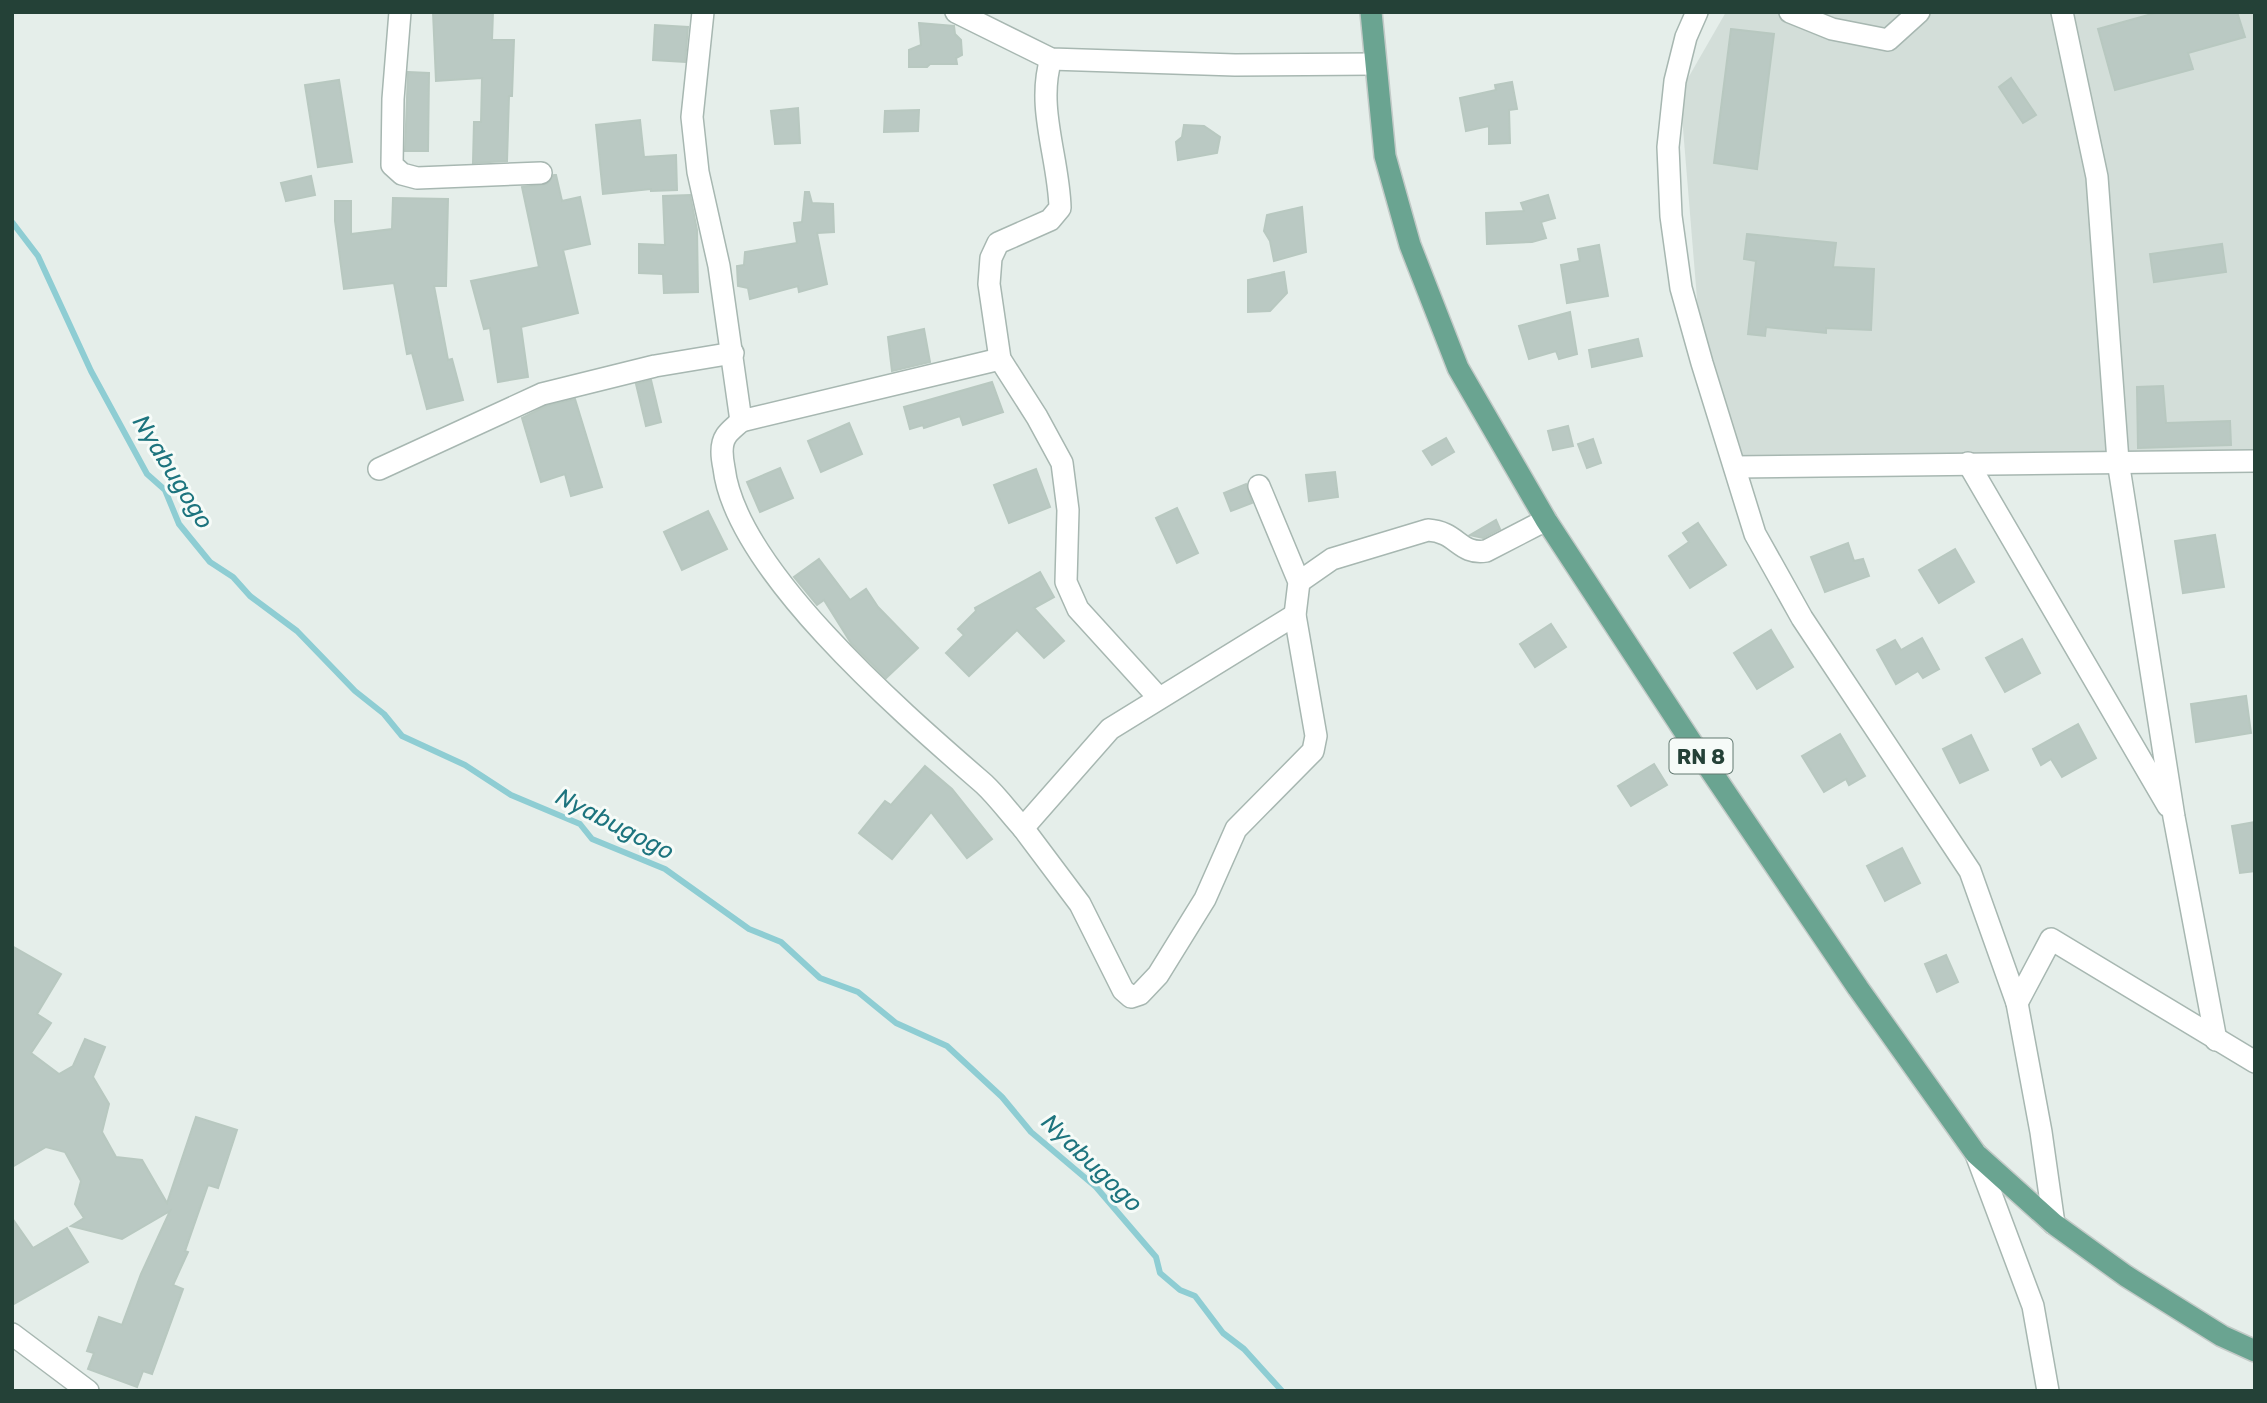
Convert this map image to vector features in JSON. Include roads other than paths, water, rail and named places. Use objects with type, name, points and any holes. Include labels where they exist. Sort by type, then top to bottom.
[{"type":"main road","name":"RN 8","points":[[1371,12],[1385,156],[1410,245],[1458,368],[1546,520],[1690,740],[1850,977],[1976,1154],[2054,1224],[2126,1276],[2222,1336],[2255,1351]]},
{"type":"street","points":[[400,12],[393,99],[392,165],[402,174],[417,178],[541,173]]},
{"type":"street","points":[[704,12],[692,117],[698,172],[714,242],[733,353],[741,421]]},
{"type":"street","points":[[956,12],[1051,59],[1235,65],[1375,64]]},
{"type":"street","points":[[1697,12],[1686,37],[1675,81],[1668,147],[1671,216],[1681,288],[1702,363],[1755,534],[1802,618],[1970,871],[2017,1003],[2041,1132],[2054,1224]]},
{"type":"street","points":[[1790,12],[1832,29],[1888,40],[1919,12]]},
{"type":"street","points":[[2062,12],[2097,177],[2119,461],[2174,817],[2216,1040]]},
{"type":"street","points":[[1051,59],[1045,78],[1060,208],[1050,220],[998,243],[991,258],[989,284],[1000,359],[1062,463],[1069,510],[1066,582],[1078,609],[1159,698]]},
{"type":"street","points":[[379,469],[542,394],[655,366],[733,353]]},
{"type":"street","points":[[1000,359],[741,421],[725,437],[725,481],[745,527],[776,578],[832,643],[939,748],[985,786],[1023,828],[1080,904],[1124,990],[1131,997],[1140,995],[1158,975],[1205,900],[1236,829],[1313,751],[1316,736],[1295,615],[1299,582],[1259,486]]},
{"type":"street","points":[[1735,467],[2255,461]]},
{"type":"street","points":[[1968,463],[2174,817]]},
{"type":"street","points":[[1299,582],[1332,559],[1428,530],[1442,531],[1454,537],[1465,549],[1476,552],[1486,551],[1546,520]]},
{"type":"street","points":[[1023,828],[1110,729],[1295,615]]},
{"type":"street","points":[[2017,1003],[2051,939],[2255,1062]]},
{"type":"street","points":[[1976,1154],[2033,1306],[2048,1391]]},
{"type":"street","points":[[12,1334],[88,1391]]},
{"type":"waterway","name":"Nyabugogo","points":[[12,222],[38,256],[91,371],[147,474],[165,490],[179,524],[210,562],[233,577],[250,596],[297,631],[355,691],[384,714],[402,736],[465,765],[511,795],[580,824],[592,839],[665,869],[749,929],[781,942],[820,978],[858,992],[896,1023],[947,1046],[1002,1097],[1031,1132],[1096,1187],[1156,1257],[1160,1273],[1180,1290],[1195,1296],[1223,1333],[1244,1349],[1282,1391]]}]
